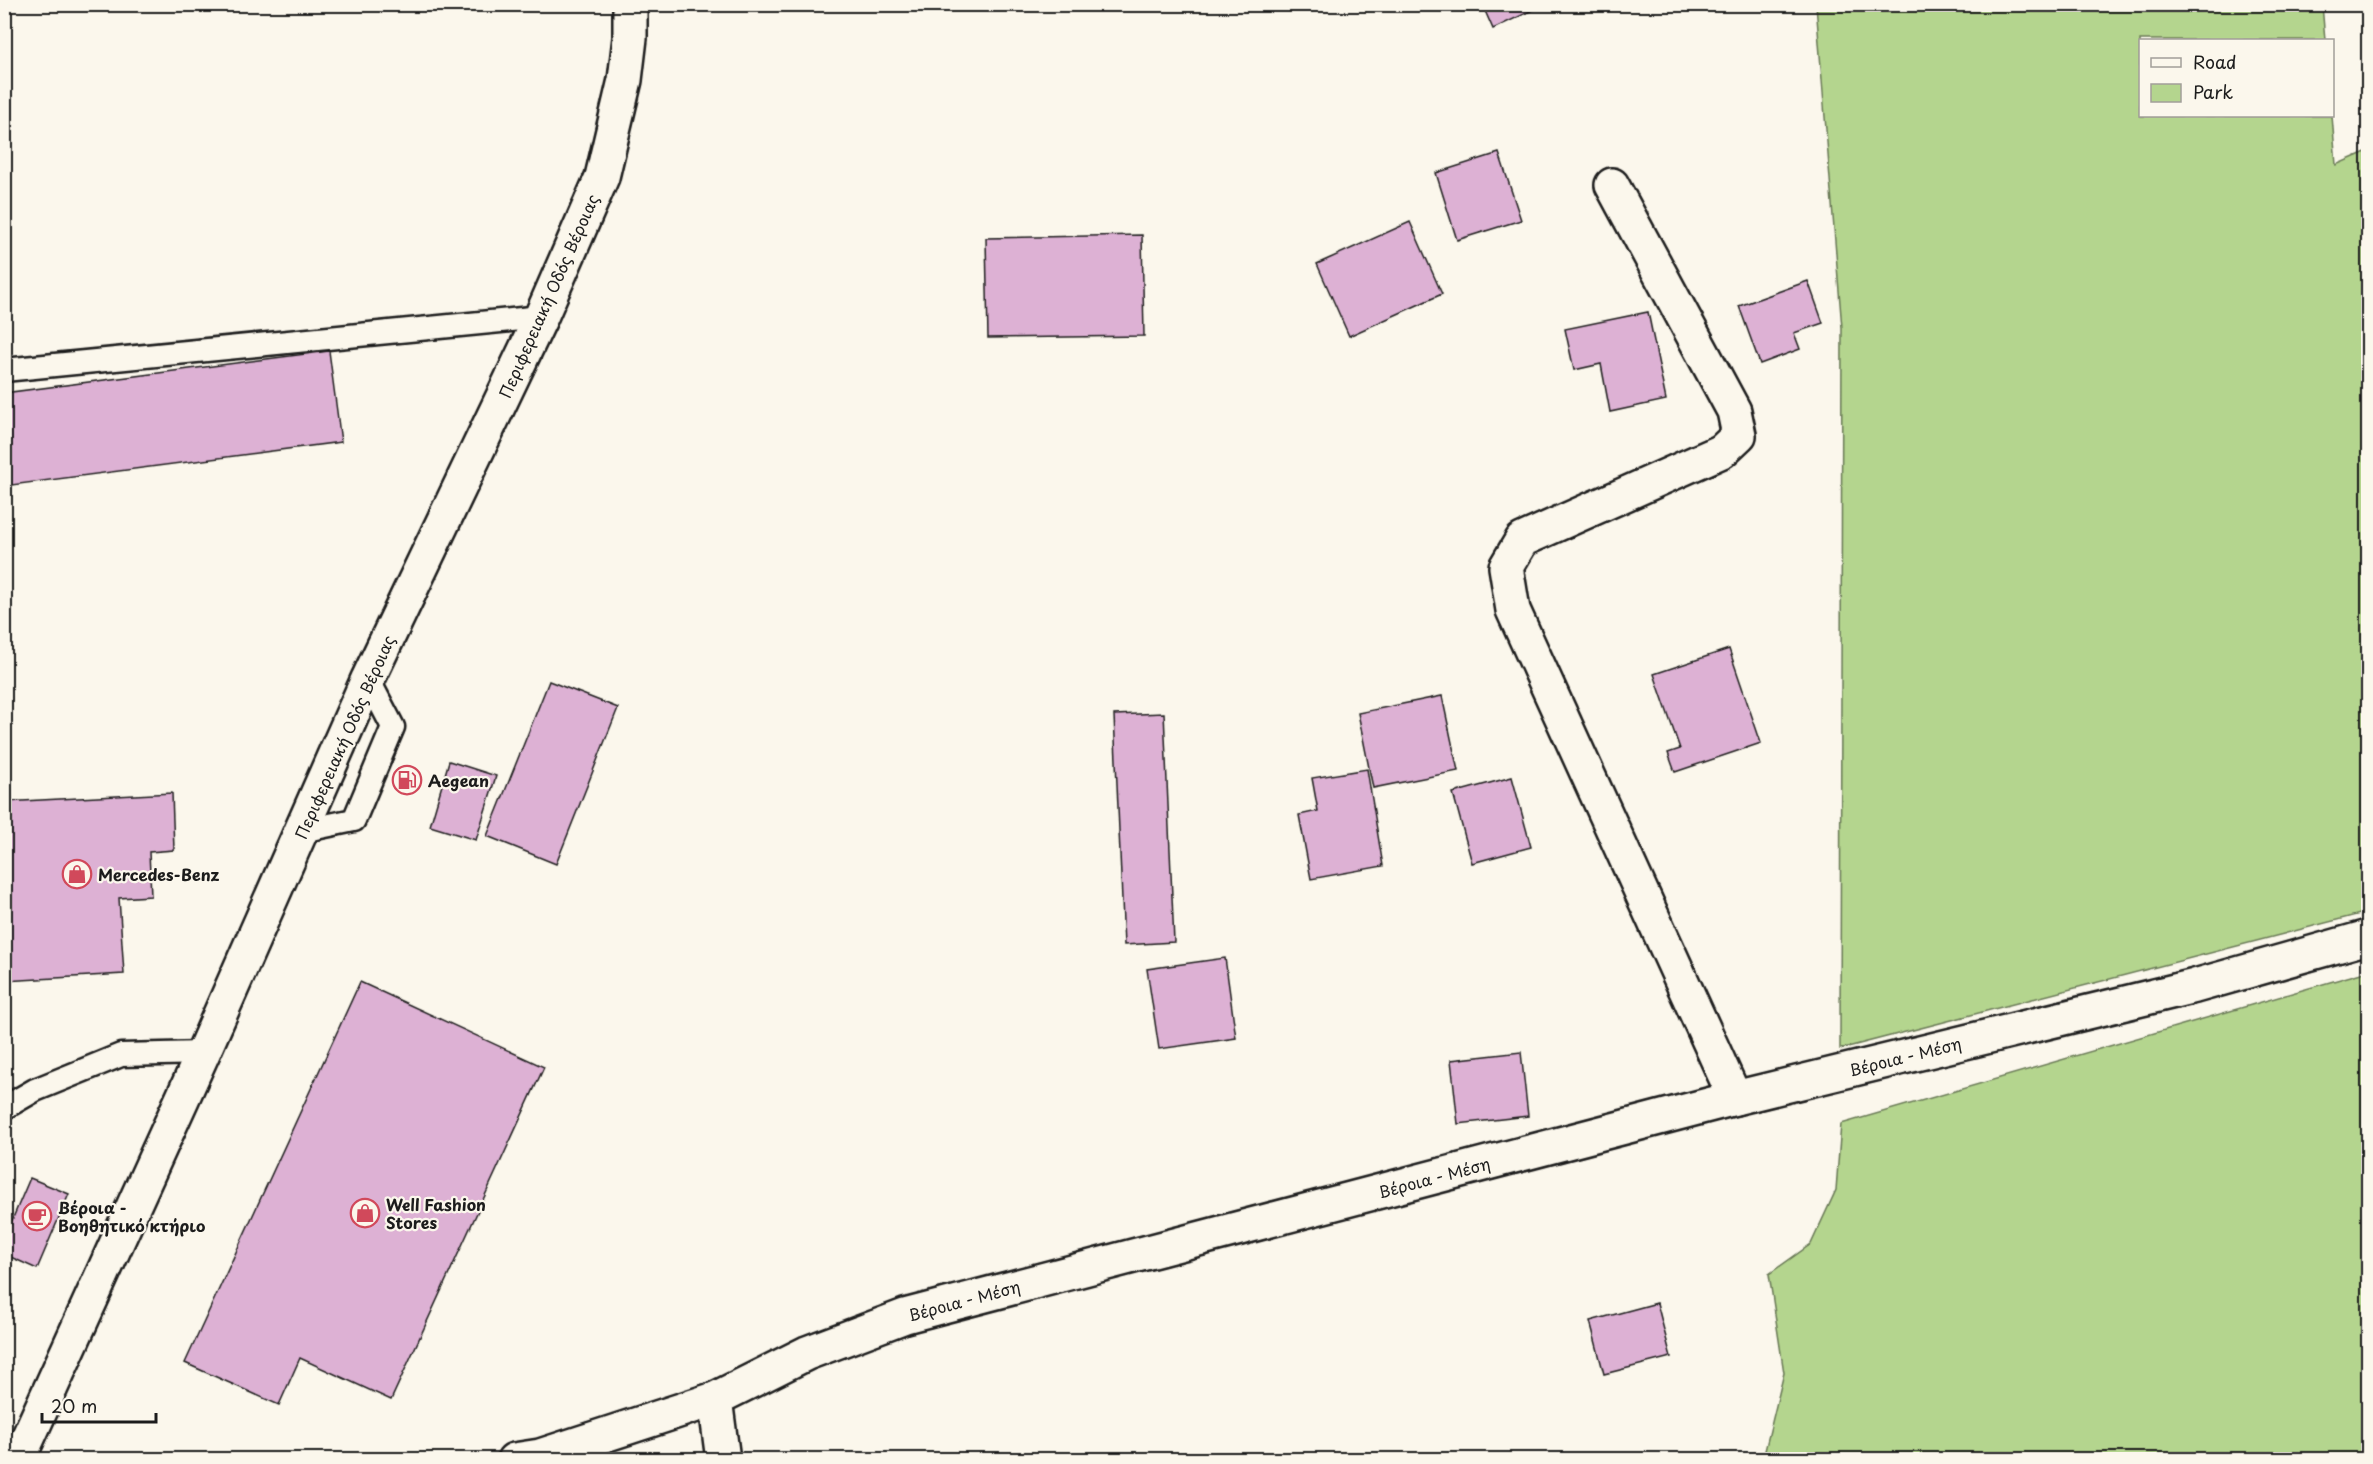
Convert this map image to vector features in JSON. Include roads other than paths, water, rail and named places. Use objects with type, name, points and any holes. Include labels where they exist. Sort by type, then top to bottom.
[{"type":"street","name":"Περιφερειακή Οδός Βέροιας","points":[[18,1460],[203,1053],[368,679],[541,317],[602,177],[626,80],[630,4]]},
{"type":"street","points":[[630,38],[646,4]]},
{"type":"street","points":[[1612,185],[1734,411],[1739,435],[1722,452],[1522,540],[1506,567],[1513,610],[1735,1098]]},
{"type":"street","name":"Βέροια - Μέση","points":[[514,1460],[540,1455],[715,1399],[807,1353],[905,1316],[1735,1098],[2195,986],[2368,937]]},
{"type":"street","points":[[715,1399],[723,1460]]},
{"type":"lane","points":[[4,369],[541,317]]},
{"type":"lane","points":[[301,831],[354,820],[393,727],[368,679]]},
{"type":"lane","points":[[4,1108],[35,1090],[122,1056],[203,1053]]},
{"type":"place","name":"Aegean","points":[[407,780]]},
{"type":"place","name":"Mercedes-Benz","points":[[77,874]]},
{"type":"place","name":"Well Fashion Stores","points":[[365,1213]]},
{"type":"place","name":"Βέροια - Βοηθητικό κτήριο","points":[[37,1216]]}]
